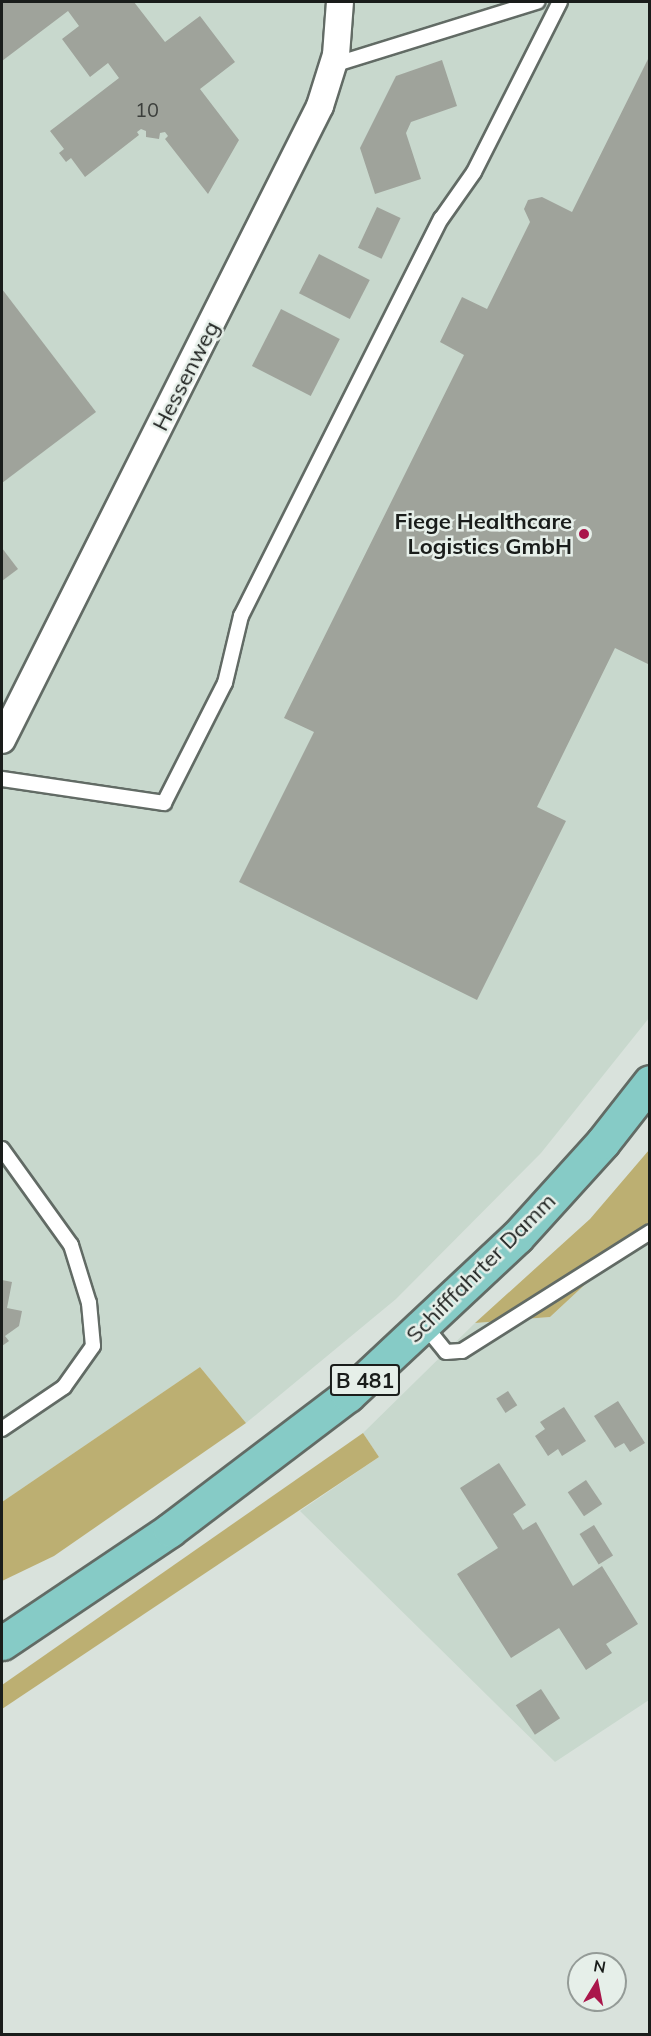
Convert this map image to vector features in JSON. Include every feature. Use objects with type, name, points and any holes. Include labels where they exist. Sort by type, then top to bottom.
[{"type":"main road","name":"Schifffahrter Damm","points":[[2,1643],[80,1593],[262,1463],[348,1395],[425,1326],[518,1237],[603,1142],[650,1082]]},
{"type":"main road","name":"Schifffahrter Damm","points":[[2,1637],[31,1623]]},
{"type":"street","name":"Hessenweg","points":[[2,740],[296,159],[320,106],[333,65],[340,2]]},
{"type":"lane","points":[[333,65],[537,2]]},
{"type":"lane","points":[[2,779],[164,803],[225,682],[241,616],[441,219],[474,172],[560,2]]},
{"type":"lane","points":[[2,1149],[71,1245],[89,1303],[93,1346],[64,1387],[2,1429]]},
{"type":"lane","points":[[425,1326],[446,1352],[462,1351],[650,1232]]},
{"type":"shaded area","points":[[2,2],[649,2],[649,1018],[541,1153],[396,1299],[246,1423],[200,1367],[2,1502]]},
{"type":"shaded area","points":[[649,1150],[649,1225],[550,1317],[475,1323],[590,1219]]},
{"type":"shaded area","points":[[649,1225],[649,1700],[555,1762],[300,1511],[379,1457],[363,1433],[475,1323],[550,1317]]},
{"type":"shaded area","points":[[200,1367],[246,1423],[54,1556],[2,1581],[2,1502]]},
{"type":"shaded area","points":[[363,1433],[379,1457],[2,1709],[2,1685]]},
{"type":"building","points":[[2,2],[134,2],[165,42],[200,16],[235,62],[200,89],[239,140],[208,194],[165,139],[168,136],[165,132],[160,133],[159,139],[146,137],[146,131],[141,129],[137,132],[139,135],[85,177],[71,158],[66,162],[59,153],[64,149],[50,131],[119,78],[108,63],[90,77],[62,39],[79,26],[68,11],[2,61]]},
{"type":"building","points":[[650,55],[650,665],[615,648],[537,807],[566,821],[477,1000],[239,882],[314,732],[284,718],[464,355],[440,342],[462,297],[487,309],[530,222],[524,209],[528,200],[542,197],[572,212]]},
{"type":"building","points":[[442,60],[457,106],[411,122],[406,133],[421,179],[375,194],[360,148],[396,76]]},
{"type":"building","points":[[377,207],[401,218],[382,259],[358,248]]},
{"type":"building","points":[[319,254],[370,280],[350,319],[299,293]]},
{"type":"building","points":[[2,289],[96,412],[2,483]]},
{"type":"building","points":[[281,309],[340,339],[311,396],[252,366]]},
{"type":"building","points":[[2,548],[18,569],[2,581]]},
{"type":"building","points":[[2,1280],[12,1282],[7,1308],[22,1311],[19,1326],[5,1336],[9,1341],[2,1346]]},
{"type":"building","points":[[508,1391],[517,1405],[506,1413],[496,1399]]},
{"type":"building","points":[[618,1401],[645,1443],[630,1452],[624,1443],[615,1448],[594,1416]]},
{"type":"building","points":[[564,1407],[586,1441],[562,1456],[558,1449],[548,1456],[535,1436],[545,1429],[540,1422]]},
{"type":"building","points":[[499,1463],[526,1505],[513,1514],[523,1530],[536,1522],[573,1586],[602,1566],[638,1624],[606,1644],[612,1653],[586,1670],[559,1628],[511,1658],[457,1574],[498,1548],[460,1488]]},
{"type":"building","points":[[586,1480],[602,1504],[584,1516],[568,1492]]},
{"type":"building","points":[[594,1525],[613,1556],[599,1565],[580,1534]]},
{"type":"building","points":[[541,1689],[560,1718],[535,1735],[516,1705]]},
{"type":"place","name":"Fiege Healthcare Logistics GmbH","points":[[584,534]]}]
